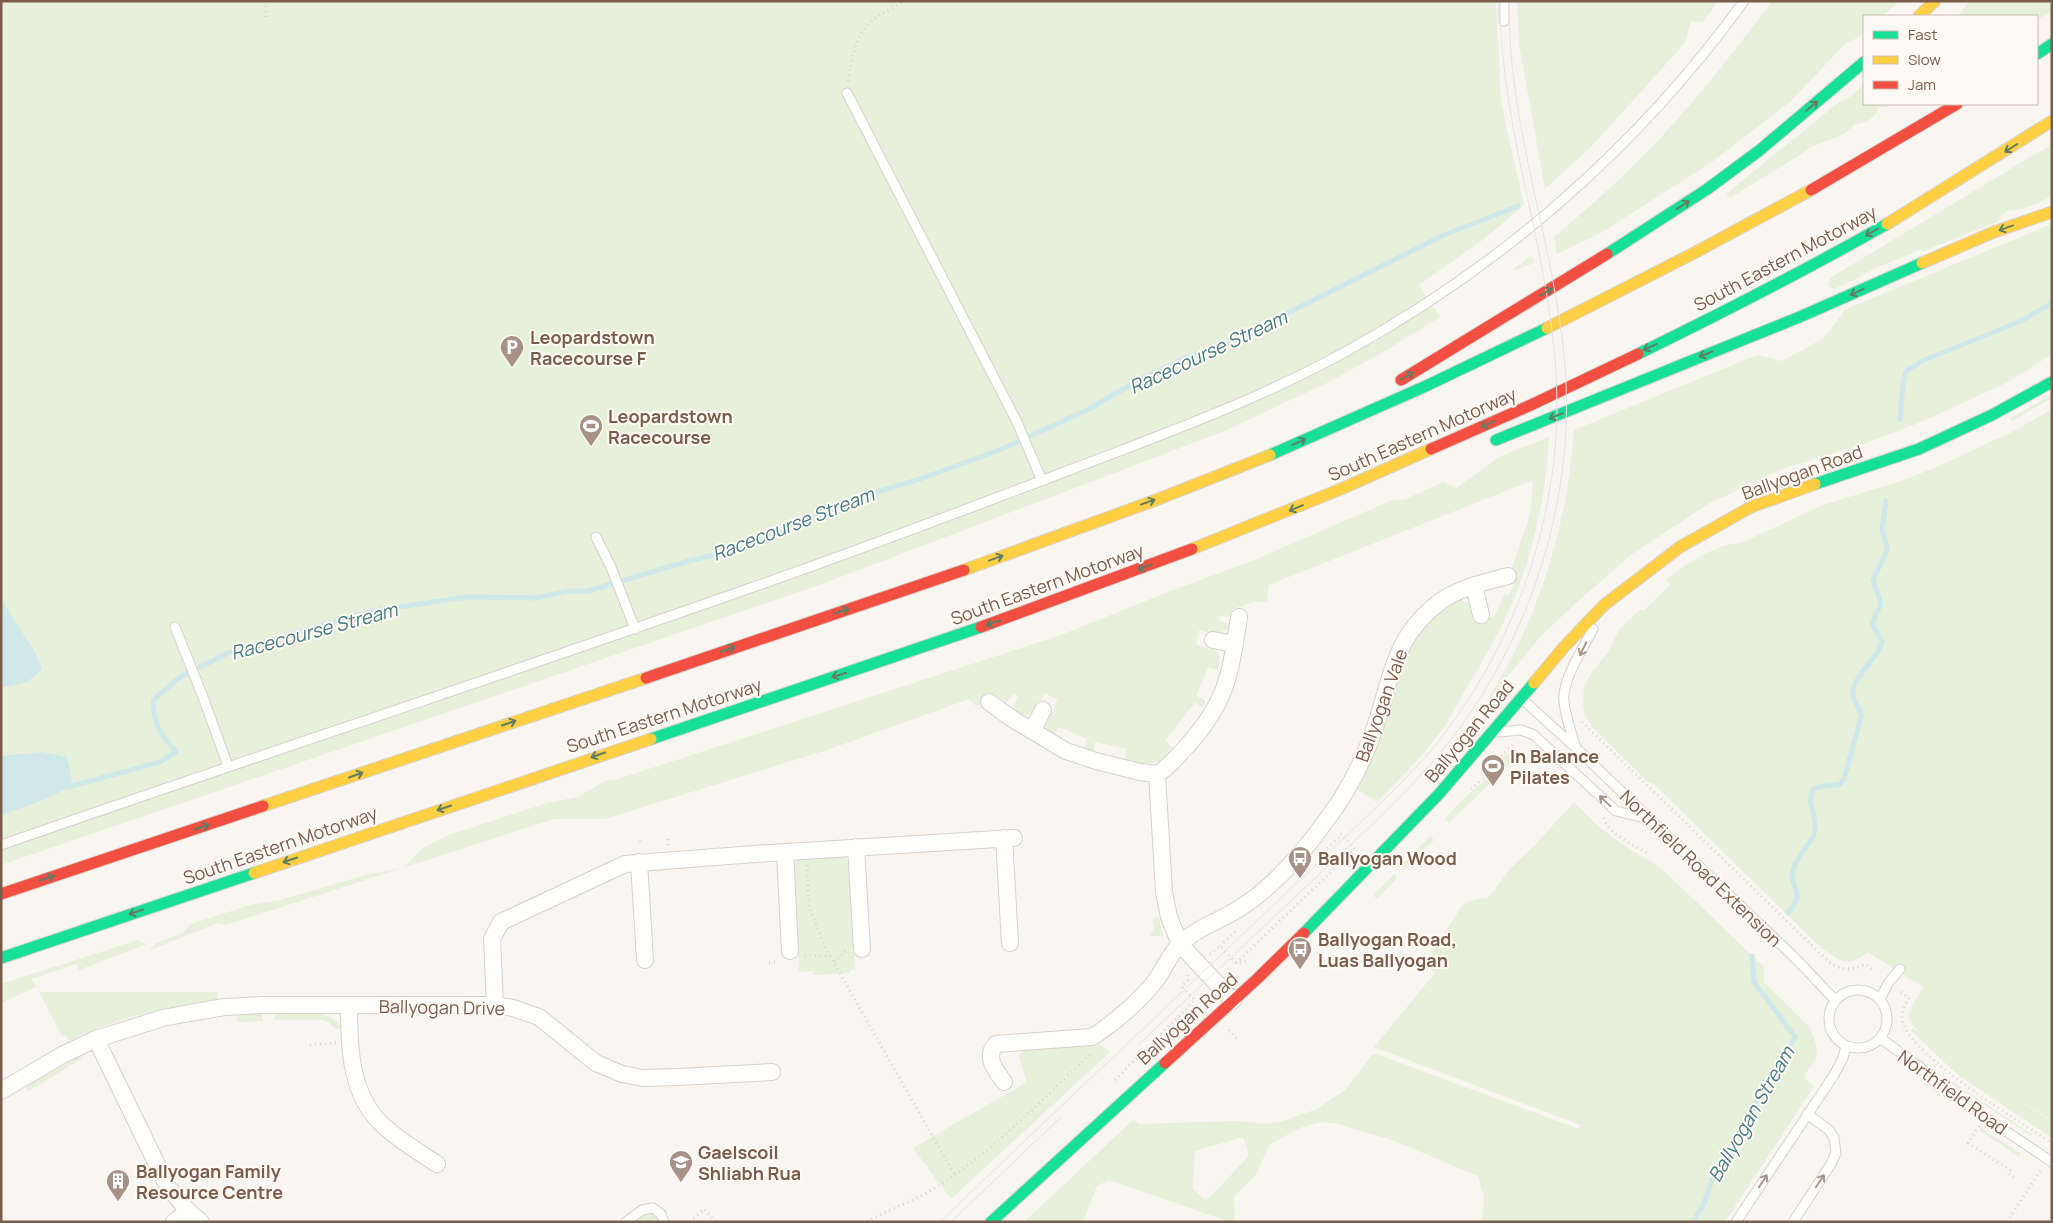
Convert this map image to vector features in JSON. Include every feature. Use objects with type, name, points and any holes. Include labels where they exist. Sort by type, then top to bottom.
[{"type":"main road","points":[[1919,15],[1935,1]]},
{"type":"main road","points":[[2038,53],[2052,44]]},
{"type":"main road","points":[[1395,383],[1555,287],[1706,190],[1760,150],[1863,63]]},
{"type":"main road","points":[[1,894],[996,558],[1255,462],[1521,342],[1650,278],[1769,214],[1955,105]]},
{"type":"main road","name":"South Eastern Motorway","points":[[1,958],[966,633],[1119,578],[1332,493],[1531,405],[1714,317],[1820,262],[1915,208],[2052,121]]},
{"type":"main road","points":[[1485,444],[1802,316],[1994,232],[2052,212]]},
{"type":"main road","name":"Ballyogan Road","points":[[991,1222],[1233,1001],[1308,929],[1440,794],[1564,647],[1604,605],[1680,546],[1752,507],[1790,492],[1919,449],[1992,416],[2052,382]]},
{"type":"main road","points":[[1268,443],[1344,409]]},
{"type":"main road","points":[[746,643],[836,602]]},
{"type":"main road","points":[[703,722],[748,719]]},
{"type":"street","name":"Ballyogan Vale","points":[[1180,944],[1200,928],[1241,908],[1281,872],[1314,836],[1336,806],[1364,754],[1374,731],[1393,664],[1401,646],[1419,621],[1442,601],[1474,585],[1508,576]]},
{"type":"street","points":[[1474,585],[1482,616]]},
{"type":"street","points":[[989,702],[1032,731],[1080,757],[1140,772],[1157,774],[1169,766],[1194,738],[1217,706],[1228,680],[1239,617]]},
{"type":"street","points":[[1212,640],[1235,644]]},
{"type":"street","points":[[1032,731],[1043,710]]},
{"type":"street","points":[[1157,774],[1164,892],[1169,918],[1180,944],[1233,1001]]},
{"type":"street","points":[[495,1005],[492,939],[501,922],[640,854],[785,852],[1009,838],[1010,943]]},
{"type":"street","points":[[856,848],[862,949]]},
{"type":"street","points":[[785,852],[790,952]]},
{"type":"street","points":[[640,854],[645,960]]},
{"type":"street","points":[[1004,1082],[994,1068],[991,1058],[991,1052],[996,1044],[1091,1037],[1097,1034],[1155,982],[1180,944]]},
{"type":"street","name":"Ballyogan Drive","points":[[1,1091],[62,1055],[96,1039],[163,1018],[207,1010],[264,1005],[495,1005],[512,1008],[539,1017],[596,1062],[622,1074],[642,1078],[772,1072]]},
{"type":"street","points":[[349,1006],[349,1046],[359,1090],[364,1102],[386,1127],[437,1164]]},
{"type":"street","points":[[96,1039],[168,1187],[200,1222]]},
{"type":"street","points":[[174,1222],[188,1211]]},
{"type":"lane","points":[[1504,1],[1504,21]]},
{"type":"lane","points":[[1,845],[228,766],[635,629],[815,565],[1042,481],[1226,409],[1290,381],[1399,320],[1475,271],[1562,202],[1624,143],[1690,72],[1744,1]]},
{"type":"lane","points":[[846,93],[1017,422],[1042,481]]},
{"type":"lane","points":[[596,537],[611,567],[635,629]]},
{"type":"lane","points":[[1576,748],[1563,696],[1572,670],[1604,605]]},
{"type":"lane","points":[[175,627],[228,766]]},
{"type":"lane","name":"Northfield Road Extension","points":[[1520,698],[1576,748],[1798,961],[1835,1000]]},
{"type":"lane","points":[[1490,735],[1507,730],[1522,730],[1534,735],[1616,811],[1650,819]]},
{"type":"lane","points":[[1880,999],[1889,982],[1900,969]]},
{"type":"lane","points":[[1854,990],[1868,991],[1880,999],[1884,1006],[1887,1023],[1880,1038],[1864,1047],[1846,1046],[1833,1034],[1829,1026],[1828,1017],[1835,1000],[1840,995],[1854,990]]},
{"type":"lane","name":"Northfield Road","points":[[1880,1038],[1920,1067],[1937,1086],[2050,1161]]},
{"type":"lane","points":[[1736,1222],[1843,1058],[1846,1046]]},
{"type":"lane","points":[[1792,1222],[1832,1164],[1836,1153],[1834,1138],[1829,1130],[1807,1114]]},
{"type":"lane","points":[[626,1222],[642,1210],[653,1208],[661,1214],[664,1222]]},
{"type":"path","points":[[265,1],[266,21]]},
{"type":"path","points":[[846,93],[852,56],[857,41],[866,25],[880,14],[907,1]]},
{"type":"path","points":[[1579,717],[1582,723],[1812,946],[1835,966],[1850,970],[1865,964],[1874,971]]},
{"type":"path","points":[[1464,795],[1484,778],[1509,747],[1523,744]]},
{"type":"path","points":[[1604,814],[1605,823],[1618,834],[1649,854]]},
{"type":"path","points":[[1236,963],[1355,849],[1336,828]]},
{"type":"path","points":[[668,839],[668,845]]},
{"type":"path","points":[[640,840],[640,854]]},
{"type":"path","points":[[801,866],[808,865],[809,907],[825,947],[954,1174]]},
{"type":"path","points":[[769,963],[777,962]]},
{"type":"path","points":[[1111,1084],[1195,1000],[1182,987],[1188,980],[1188,975],[1185,972]]},
{"type":"path","points":[[1901,992],[1909,998],[1902,1013],[1902,1022],[1905,1029],[1916,1042],[1950,1074],[2052,1143]]},
{"type":"path","points":[[1222,1035],[1236,1023]]},
{"type":"path","points":[[1228,1029],[1237,1039]]},
{"type":"path","points":[[310,1045],[336,1043]]},
{"type":"path","points":[[867,1222],[880,1214],[914,1201],[980,1156],[1092,1052]]},
{"type":"path","points":[[1984,1117],[1968,1142],[2010,1170],[2008,1173],[2014,1177]]},
{"type":"path","points":[[2007,1222],[2050,1161]]},
{"type":"path","points":[[690,1222],[704,1209],[716,1222]]},
{"type":"green space","name":"Leopardstown Racecourse","points":[[1,1],[1496,1],[1501,103],[1524,205],[1484,239],[1419,285],[1440,317],[1385,351],[1327,383],[1224,431],[822,584],[1,865]]},
{"type":"green space","points":[[1517,1],[1718,1],[1703,22],[1691,21],[1684,44],[1592,146],[1545,189],[1519,44]]},
{"type":"green space","points":[[1772,1],[1899,1],[1884,15],[1863,15],[1863,35],[1844,45],[1791,101],[1712,162],[1599,234],[1557,254],[1554,237],[1610,188],[1663,135],[1692,103]]},
{"type":"green space","points":[[1970,1],[2052,1],[2052,12],[2038,19],[2038,15],[1958,15]]},
{"type":"green space","points":[[1863,85],[1863,105],[1892,105],[1879,108],[1870,119],[1855,124],[1842,134],[1810,148],[1730,198],[1726,194],[1839,102],[1850,97]]},
{"type":"green space","points":[[2052,144],[2052,196],[2024,208],[2006,211],[1997,222],[1924,251],[1918,250],[1834,289],[1828,286],[1830,278]]},
{"type":"green space","points":[[2052,224],[2052,354],[2008,382],[1921,422],[1869,442],[1782,469],[1708,504],[1632,554],[1576,603],[1541,636],[1488,700],[1522,637],[1548,571],[1565,502],[1574,430],[1757,355],[1782,361],[1824,338],[1846,309]]},
{"type":"green space","points":[[1532,255],[1534,263],[1512,270]]},
{"type":"green space","points":[[2052,394],[2052,398],[2012,421],[2011,418]]},
{"type":"green space","points":[[2052,409],[2052,1121],[1930,1041],[2052,1122],[2052,1138],[1958,1075],[1913,1033],[1911,1030],[1913,1028],[1925,1037],[1912,1024],[1909,1014],[1923,987],[1868,952],[1854,960],[1843,961],[1820,947],[1654,784],[1648,782],[1592,727],[1585,715],[1583,705],[1584,688],[1590,675],[1608,652],[1621,627],[1641,609],[1643,611],[1670,585],[1666,579],[1692,561],[1721,547],[1741,543],[1823,505],[1904,480],[1939,466],[2012,432]]},
{"type":"green space","points":[[1549,437],[1545,483],[1536,529],[1523,574],[1506,617],[1445,726],[1404,775],[1377,802],[1356,788],[1401,665],[1409,649],[1430,620],[1444,608],[1460,599],[1471,605],[1476,620],[1495,616],[1504,595],[1510,594],[1515,580],[1512,567],[1530,515],[1533,480],[1269,585],[1267,601],[1253,602],[1233,609],[1229,617],[1220,615],[1219,621],[1228,624],[1228,628],[1224,631],[1214,633],[1199,630],[1196,644],[1217,651],[1220,656],[1218,670],[1208,668],[1196,696],[1205,700],[1205,705],[1203,708],[1195,702],[1165,741],[1172,747],[1169,754],[1159,762],[1145,764],[1125,761],[1126,749],[1095,742],[1093,753],[1083,750],[1087,739],[1059,727],[1055,735],[1044,728],[1058,700],[1045,693],[1036,710],[1026,716],[1013,711],[1012,707],[1018,698],[1014,693],[1006,702],[998,696],[976,706],[969,699],[830,749],[604,819],[554,819],[405,867],[422,848],[446,836],[547,803],[578,797],[605,781],[618,779],[1061,635],[1252,561],[1390,501],[1406,499],[1443,482],[1456,488],[1501,456]]},
{"type":"green space","points":[[1507,753],[1514,760],[1449,823],[1445,819],[1460,802],[1485,780]]},
{"type":"green space","points":[[1574,802],[1600,828],[1631,850],[1660,867],[1764,967],[1764,982],[1810,1028],[1817,1053],[1814,1062],[1805,1075],[1805,1079],[1814,1086],[1725,1222],[1482,1222],[1484,1196],[1478,1176],[1392,1140],[1338,1124],[1322,1122],[1302,1127],[1270,1144],[1256,1174],[1234,1197],[1235,1222],[1230,1222],[1109,1180],[1097,1186],[1083,1222],[1024,1222],[1134,1119],[1139,1124],[1239,1121],[1263,1124],[1280,1122],[1317,1109],[1345,1090],[1372,1055],[1376,1054],[1579,1129],[1580,1125],[1374,1047],[1435,973],[1425,964],[1463,904],[1476,899],[1488,898],[1511,868]],"holes":[[[1243,1137],[1249,1156],[1206,1201],[1193,1189],[1195,1151]]]},
{"type":"green space","points":[[1430,836],[1434,840],[1405,870],[1401,866]]},
{"type":"green space","points":[[842,856],[849,865],[855,969],[851,970],[850,973],[814,975],[813,971],[799,972],[793,868],[795,862],[800,858]]},
{"type":"green space","points":[[401,869],[226,925],[218,923],[150,950],[156,943],[183,933],[191,924],[250,905],[280,900],[369,874]]},
{"type":"green space","points":[[1394,874],[1397,878],[1377,899],[1373,895]]},
{"type":"green space","points":[[1158,915],[1163,936],[1149,936],[1154,928],[1153,920]]},
{"type":"green space","points":[[138,940],[147,944],[79,970],[76,964],[32,979],[36,987],[1,1003],[1,984]]},
{"type":"green space","points":[[39,992],[218,992],[218,1000],[142,1014],[105,1026],[69,1041],[65,1035],[62,1036]]},
{"type":"green space","points":[[262,1014],[263,1021],[237,1022],[237,1015]]},
{"type":"green space","points":[[275,1014],[321,1014],[336,1021],[341,1028],[336,1029],[328,1022],[322,1020],[275,1020]]},
{"type":"green space","points":[[1098,1043],[1110,1052],[951,1199],[913,1148],[1027,1082],[1019,1055],[1024,1048]]},
{"type":"green space","points":[[78,1057],[85,1057],[28,1091],[26,1086]]},
{"type":"green space","points":[[1950,1082],[1953,1082],[2032,1134],[2031,1136]]},
{"type":"green space","points":[[1981,1128],[2020,1153],[2019,1157],[1979,1130]]},
{"type":"green space","points":[[649,1213],[655,1215],[660,1222],[635,1222],[643,1215]]},
{"type":"water","points":[[1,599],[36,654],[42,670],[27,682],[1,688]]},
{"type":"water","points":[[42,752],[67,757],[73,786],[33,804],[1,815],[1,756]]},
{"type":"waterway","name":"Racecourse Stream","points":[[68,787],[160,762],[176,752],[158,728],[153,700],[180,677],[230,652],[372,611],[466,597],[536,598],[568,591],[588,591],[685,562],[738,549],[797,526],[857,498],[920,479],[1002,449],[1089,409],[1139,380],[1187,357],[1242,338],[1444,235],[1518,206]]},
{"type":"waterway","name":"Ballyogan Stream","points":[[1900,420],[1903,383],[1906,371],[1922,361],[2021,321],[2052,303]]},
{"type":"waterway","name":"Ballyogan Stream","points":[[1788,913],[1797,899],[1792,876],[1793,870],[1798,858],[1812,839],[1815,830],[1811,803],[1812,793],[1814,788],[1840,784],[1844,779],[1861,717],[1853,698],[1854,688],[1860,675],[1876,655],[1882,641],[1872,624],[1881,603],[1873,580],[1887,547],[1882,529],[1886,501]]},
{"type":"waterway","name":"Ballyogan Stream","points":[[1693,1222],[1704,1204],[1714,1174],[1795,1037],[1754,982],[1752,956]]},
{"type":"tram line","points":[[940,1222],[1407,777],[1433,748],[1460,711],[1485,672],[1506,631],[1524,588],[1538,544],[1555,454],[1557,408],[1555,357],[1549,306],[1509,103],[1502,52],[1500,1]]},
{"type":"tram line","points":[[1138,1045],[1374,822],[1435,759],[1467,717],[1495,673],[1519,625],[1538,575],[1553,524],[1562,472],[1566,419],[1565,366],[1560,320],[1552,275],[1523,139],[1510,47],[1509,1]]},
{"type":"tram line","points":[[951,1222],[1061,1117]]},
{"type":"traffic: fast","points":[[2038,53],[2052,44]]},
{"type":"traffic: fast","points":[[1607,254],[1706,190],[1760,150],[1863,63]]},
{"type":"traffic: fast","points":[[1638,354],[1764,291],[1887,224]]},
{"type":"traffic: fast","points":[[1496,440],[1802,316],[1922,263]]},
{"type":"traffic: fast","points":[[1270,455],[1426,386],[1547,328]]},
{"type":"traffic: fast","points":[[1815,484],[1919,449],[1992,415],[2052,382]]},
{"type":"traffic: fast","points":[[651,739],[981,627]]},
{"type":"traffic: fast","points":[[1304,933],[1439,794],[1534,683]]},
{"type":"traffic: fast","points":[[1,958],[254,873]]},
{"type":"traffic: fast","points":[[991,1222],[1165,1063]]},
{"type":"traffic: slow","points":[[1920,15],[1935,1]]},
{"type":"traffic: slow","points":[[1887,224],[2052,121]]},
{"type":"traffic: slow","points":[[1547,328],[1696,252],[1811,190]]},
{"type":"traffic: slow","points":[[1922,263],[1994,232],[2052,212]]},
{"type":"traffic: slow","points":[[1192,549],[1341,489],[1431,449]]},
{"type":"traffic: slow","points":[[964,570],[1156,500],[1270,455]]},
{"type":"traffic: slow","points":[[1534,683],[1564,647],[1604,605],[1680,547],[1751,507],[1815,484]]},
{"type":"traffic: slow","points":[[263,806],[646,678]]},
{"type":"traffic: slow","points":[[254,873],[651,739]]},
{"type":"traffic: jam","points":[[1811,190],[1955,105]]},
{"type":"traffic: jam","points":[[1401,380],[1607,254]]},
{"type":"traffic: jam","points":[[1431,449],[1531,405],[1638,354]]},
{"type":"traffic: jam","points":[[981,627],[1192,549]]},
{"type":"traffic: jam","points":[[646,678],[964,570]]},
{"type":"traffic: jam","points":[[1,894],[263,806]]},
{"type":"traffic: jam","points":[[1165,1063],[1304,933]]},
{"type":"place","name":"Leopardstown Racecourse F","points":[[512,368]]},
{"type":"place","name":"Leopardstown Racecourse","points":[[591,447]]},
{"type":"place","name":"In Balance Pilates","points":[[1493,787]]},
{"type":"place","name":"Ballyogan Wood","points":[[1300,879]]},
{"type":"place","name":"Ballyogan Road, Luas Ballyogan","points":[[1300,970]]},
{"type":"place","name":"Gaelscoil Shliabh Rua","points":[[681,1183]]},
{"type":"place","name":"Ballyogan Family Resource Centre","points":[[118,1202]]}]
